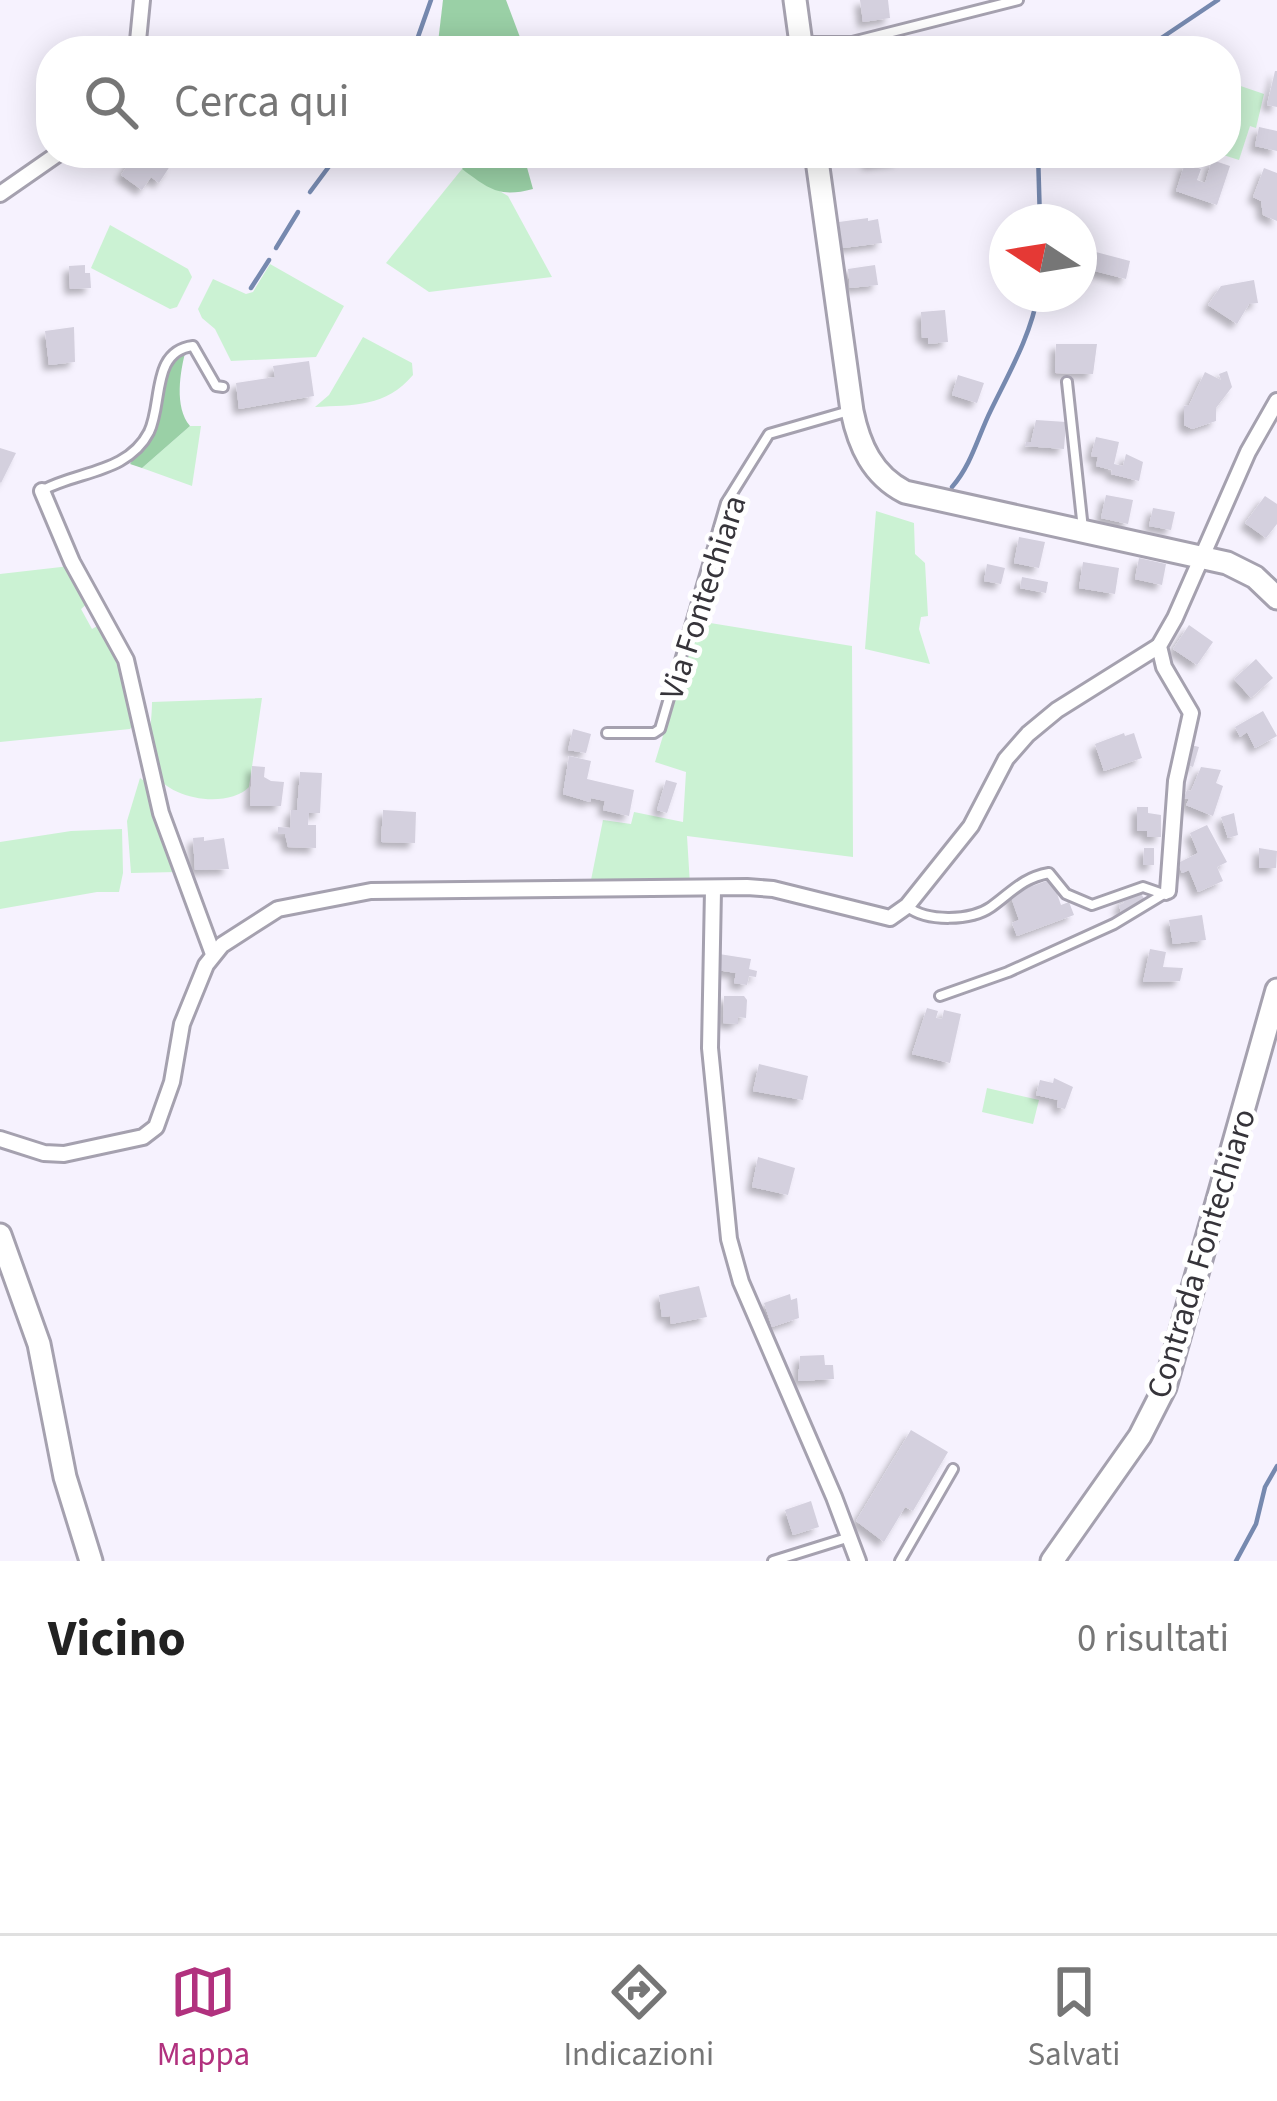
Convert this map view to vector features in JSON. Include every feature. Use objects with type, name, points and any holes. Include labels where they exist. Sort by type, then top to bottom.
[{"type":"main road","points":[[795,0],[800,36]]},
{"type":"main road","points":[[818,168],[857,436],[869,460],[893,486],[924,497],[1201,556],[1255,577],[1277,598]]},
{"type":"main road","name":"Contrada Fontechiaro","points":[[1052,1561],[1140,1436],[1165,1387],[1277,990]]},
{"type":"main road","points":[[0,1235],[39,1344],[64,1478],[91,1561]]},
{"type":"street","points":[[138,36],[142,0]]},
{"type":"street","points":[[0,194],[37,168]]},
{"type":"street","points":[[0,1139],[64,1154],[143,1137],[156,1127],[172,1082],[182,1024],[213,954],[278,909],[371,891],[773,889],[890,918],[907,906],[971,826],[1006,759],[1028,734],[1057,710],[1159,646],[1248,452],[1277,400]]},
{"type":"street","points":[[42,491],[72,562],[126,660],[161,812],[213,954]]},
{"type":"street","points":[[1159,646],[1164,667],[1191,713],[1176,782],[1167,893]]},
{"type":"street","points":[[712,890],[710,1048],[729,1239],[741,1282],[858,1561]]},
{"type":"lane","points":[[876,36],[1018,0]]},
{"type":"lane","points":[[42,491],[111,467],[133,451],[148,434],[163,371],[181,348],[193,346],[216,386],[223,387]]},
{"type":"lane","points":[[1067,382],[1083,532]]},
{"type":"lane","name":"Via Fontechiara","points":[[607,734],[660,729],[726,503],[769,434],[852,411]]},
{"type":"lane","points":[[907,906],[921,915],[972,914],[989,908],[1014,885],[1049,873],[1066,894],[1092,904],[1143,886],[1167,893]]},
{"type":"lane","points":[[940,996],[1008,972],[1128,918],[1167,893]]},
{"type":"lane","points":[[900,1561],[953,1469]]},
{"type":"lane","points":[[773,1561],[850,1537]]},
{"type":"green space","points":[[443,0],[506,0],[520,36],[439,36]]},
{"type":"green space","points":[[1241,86],[1264,94],[1256,128],[1250,126],[1241,154]]},
{"type":"green space","points":[[527,168],[533,189],[495,190],[462,169]]},
{"type":"green space","points":[[462,169],[508,196],[552,277],[429,292],[386,263]]},
{"type":"green space","points":[[110,225],[188,269],[192,277],[177,307],[170,309],[91,268]]},
{"type":"green space","points":[[270,264],[344,306],[316,357],[231,361],[215,329],[198,309],[213,279],[246,294],[253,292]]},
{"type":"green space","points":[[363,337],[412,363],[413,375],[380,399],[315,407],[329,395]]},
{"type":"green space","points":[[186,349],[180,399],[190,426],[142,468],[130,464],[156,427],[170,361]]},
{"type":"green space","points":[[190,426],[201,426],[192,486],[142,468]]},
{"type":"green space","points":[[876,511],[914,523],[915,554],[925,563],[928,616],[921,617],[919,629],[930,664],[865,649]]},
{"type":"green space","points":[[70,566],[88,603],[81,609],[92,629],[99,625],[118,658],[135,723],[130,729],[0,742],[0,574]]},
{"type":"green space","points":[[698,621],[852,646],[853,857],[687,836],[690,885],[590,885],[603,820],[631,824],[634,812],[683,822],[686,772],[655,762]]},
{"type":"green space","points":[[262,698],[249,787],[227,798],[198,798],[161,781],[150,755],[152,702]]},
{"type":"green space","points":[[140,778],[149,784],[177,872],[131,873],[127,821]]},
{"type":"green space","points":[[122,829],[119,892],[0,909],[0,842]]},
{"type":"green space","points":[[987,1088],[1039,1100],[1033,1124],[982,1112]]},
{"type":"building","points":[[860,0],[888,0],[890,18],[863,22]]},
{"type":"building","points":[[1277,71],[1277,107],[1267,105]]},
{"type":"building","points":[[1259,127],[1277,131],[1277,151],[1255,146]]},
{"type":"building","points":[[126,168],[169,168],[159,183],[151,177],[142,190],[121,175]]},
{"type":"building","points":[[1183,168],[1201,169],[1197,180],[1205,183],[1210,168],[1229,168],[1217,205],[1176,191]]},
{"type":"building","points":[[1264,168],[1277,173],[1277,221],[1263,215],[1261,201],[1253,197]]},
{"type":"building","points":[[878,219],[882,243],[843,248],[839,222]]},
{"type":"building","points":[[1097,252],[1130,261],[1126,279],[1097,272]]},
{"type":"building","points":[[85,265],[91,288],[70,289],[69,266]]},
{"type":"building","points":[[875,265],[878,285],[850,288],[848,269]]},
{"type":"building","points":[[1254,280],[1258,303],[1249,304],[1237,324],[1208,305],[1221,286]]},
{"type":"building","points":[[945,310],[948,342],[928,344],[928,338],[922,338],[921,312]]},
{"type":"building","points":[[74,327],[75,362],[49,365],[45,331]]},
{"type":"building","points":[[1056,344],[1097,344],[1093,374],[1055,373]]},
{"type":"building","points":[[309,361],[314,396],[239,409],[236,383],[275,377],[273,366]]},
{"type":"building","points":[[1227,371],[1232,387],[1216,408],[1216,421],[1192,429],[1184,425],[1184,406],[1189,405],[1205,372],[1221,380],[1219,374]]},
{"type":"building","points":[[958,375],[984,383],[977,403],[952,395]]},
{"type":"building","points":[[1036,420],[1066,422],[1064,449],[1025,446],[1031,442]]},
{"type":"building","points":[[1096,437],[1119,442],[1114,464],[1123,466],[1126,454],[1143,462],[1139,481],[1096,466],[1098,457],[1091,456]]},
{"type":"building","points":[[0,448],[16,453],[1,483],[0,482]]},
{"type":"building","points":[[1106,495],[1133,500],[1128,524],[1101,518]]},
{"type":"building","points":[[1265,496],[1277,504],[1277,524],[1266,538],[1245,523]]},
{"type":"building","points":[[1153,508],[1175,512],[1171,530],[1149,526]]},
{"type":"building","points":[[1019,537],[1045,542],[1039,568],[1014,563]]},
{"type":"building","points":[[1139,558],[1166,564],[1162,585],[1135,579]]},
{"type":"building","points":[[1083,562],[1119,568],[1115,594],[1079,588]]},
{"type":"building","points":[[987,564],[1005,568],[1001,584],[984,581]]},
{"type":"building","points":[[1022,577],[1048,582],[1046,593],[1020,588]]},
{"type":"building","points":[[1189,625],[1213,642],[1197,665],[1173,649]]},
{"type":"building","points":[[1256,659],[1273,678],[1251,698],[1234,679]]},
{"type":"building","points":[[1263,711],[1277,736],[1255,748],[1247,732],[1240,737],[1235,727]]},
{"type":"building","points":[[573,729],[591,734],[586,753],[568,750]]},
{"type":"building","points":[[1134,733],[1142,758],[1104,771],[1095,744]]},
{"type":"building","points":[[1187,744],[1199,747],[1193,767],[1182,763]]},
{"type":"building","points":[[569,756],[591,761],[587,779],[634,790],[629,816],[603,810],[605,801],[563,794]]},
{"type":"building","points":[[252,766],[265,767],[264,777],[271,781],[284,782],[281,806],[250,806]]},
{"type":"building","points":[[1201,767],[1221,770],[1216,783],[1223,786],[1213,816],[1186,805],[1189,799],[1184,798]]},
{"type":"building","points":[[300,772],[322,773],[320,813],[309,813],[308,825],[316,825],[316,848],[288,847],[285,834],[278,834],[278,827],[290,828],[291,810],[297,810]]},
{"type":"building","points":[[666,780],[677,783],[667,813],[657,810]]},
{"type":"building","points":[[1137,807],[1161,815],[1161,837],[1137,831]]},
{"type":"building","points":[[383,810],[416,812],[415,843],[381,842]]},
{"type":"building","points":[[1234,813],[1238,835],[1228,838],[1221,817]]},
{"type":"building","points":[[1207,825],[1227,862],[1217,867],[1223,881],[1198,892],[1189,870],[1182,873],[1178,863],[1198,853],[1190,833]]},
{"type":"building","points":[[204,837],[204,841],[224,838],[229,869],[195,870],[193,838]]},
{"type":"building","points":[[1144,848],[1154,848],[1154,865],[1143,865]]},
{"type":"building","points":[[1259,848],[1277,851],[1276,868],[1259,868]]},
{"type":"building","points":[[1052,879],[1061,905],[1069,902],[1074,915],[1017,936],[1012,923],[1019,920],[1010,894]]},
{"type":"building","points":[[1140,892],[1147,903],[1121,913],[1122,899]]},
{"type":"building","points":[[1202,915],[1206,940],[1173,944],[1169,920]]},
{"type":"building","points":[[1150,949],[1166,952],[1163,967],[1183,968],[1180,981],[1143,982]]},
{"type":"building","points":[[719,954],[751,959],[749,969],[757,971],[756,977],[749,976],[747,985],[734,983],[736,973],[717,970]]},
{"type":"building","points":[[724,996],[747,1000],[746,1018],[738,1017],[738,1024],[723,1023]]},
{"type":"building","points":[[927,1008],[938,1011],[936,1018],[942,1019],[944,1010],[961,1014],[950,1063],[912,1054]]},
{"type":"building","points":[[759,1064],[808,1076],[803,1100],[753,1091]]},
{"type":"building","points":[[1054,1078],[1073,1087],[1065,1109],[1057,1107],[1058,1100],[1036,1095],[1040,1080],[1053,1083]]},
{"type":"building","points":[[758,1157],[795,1168],[788,1195],[752,1187]]},
{"type":"building","points":[[699,1286],[707,1317],[671,1324],[670,1316],[662,1317],[659,1295]]},
{"type":"building","points":[[790,1294],[791,1300],[797,1298],[799,1318],[772,1327],[764,1303]]},
{"type":"building","points":[[824,1355],[825,1365],[833,1365],[834,1379],[798,1381],[800,1356]]},
{"type":"building","points":[[911,1430],[948,1452],[913,1511],[905,1507],[884,1542],[856,1521]]},
{"type":"building","points":[[811,1501],[819,1527],[793,1535],[785,1510]]},
{"type":"waterway","points":[[418,36],[431,0]]},
{"type":"waterway","points":[[1164,36],[1218,0]]},
{"type":"waterway","points":[[310,192],[328,168]]},
{"type":"waterway","points":[[1038,168],[1039,204]]},
{"type":"waterway","points":[[276,248],[298,212]]},
{"type":"waterway","points":[[251,288],[269,260]]},
{"type":"waterway","points":[[952,487],[1019,354],[1033,312]]},
{"type":"waterway","points":[[1236,1561],[1256,1524],[1265,1487],[1277,1466]]}]
